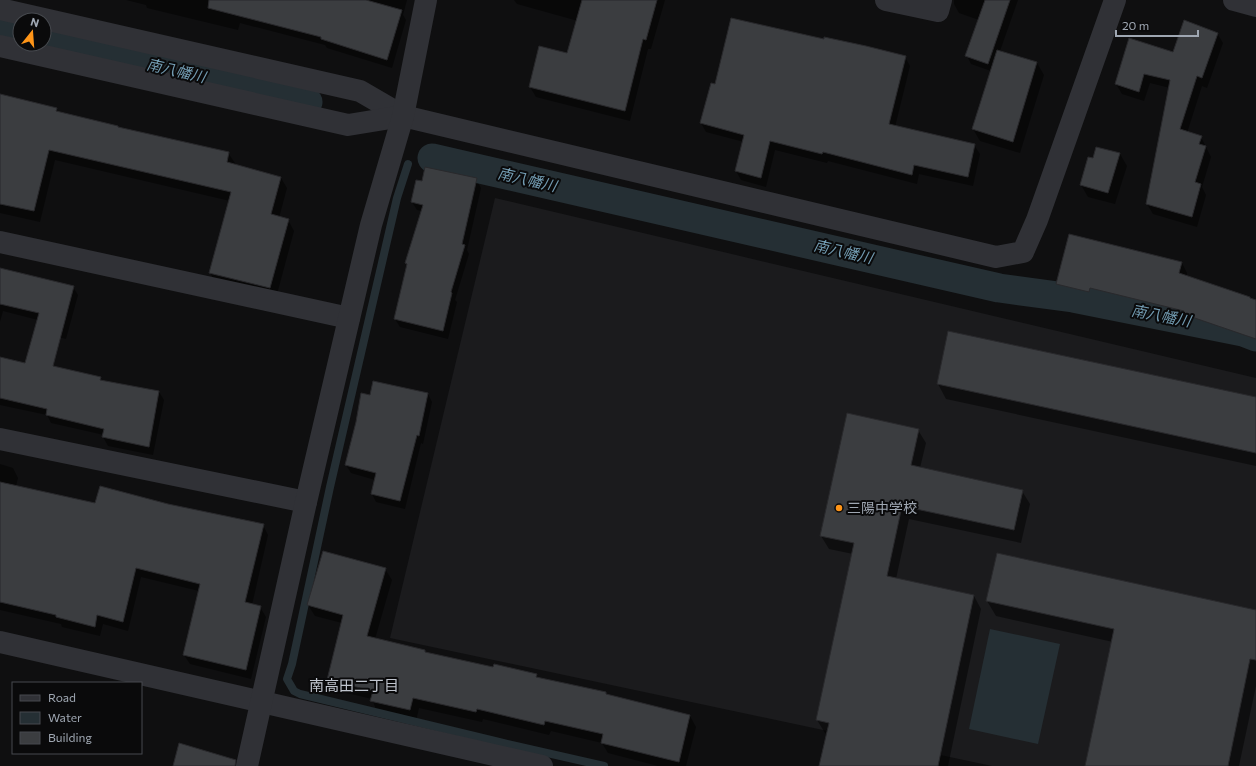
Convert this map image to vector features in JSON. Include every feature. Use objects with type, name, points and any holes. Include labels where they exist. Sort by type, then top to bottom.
[{"type":"street","points":[[247,766],[306,502],[371,225],[402,116],[426,0]]},
{"type":"street","points":[[886,0],[938,11],[941,0]]},
{"type":"street","points":[[0,9],[360,91],[402,116],[996,257],[1024,252],[1037,220],[1115,0]]},
{"type":"street","points":[[1234,0],[1256,6]]},
{"type":"street","points":[[0,46],[348,125],[402,116]]},
{"type":"street","points":[[0,242],[349,318]]},
{"type":"street","points":[[0,438],[306,502]]},
{"type":"street","points":[[0,642],[542,766]]},
{"type":"shaded area","name":"三陽中学校","points":[[495,198],[1256,378],[1256,766],[992,766],[390,638]]},
{"type":"water","points":[[990,629],[1060,644],[1038,744],[969,729]]},
{"type":"building","points":[[209,0],[366,0],[402,10],[387,60],[321,39],[321,37],[208,8]]},
{"type":"building","points":[[582,0],[657,0],[646,40],[643,39],[625,111],[529,87],[539,46],[567,53]]},
{"type":"building","points":[[985,0],[1010,0],[988,64],[965,56]]},
{"type":"building","points":[[731,18],[824,39],[824,37],[866,46],[906,56],[889,124],[975,144],[968,177],[914,165],[912,175],[823,152],[822,154],[770,141],[761,178],[735,171],[744,135],[700,123],[711,83],[715,84]]},
{"type":"building","points":[[1184,20],[1218,33],[1202,78],[1197,76],[1180,129],[1202,136],[1199,144],[1206,146],[1195,182],[1201,184],[1192,217],[1146,204],[1170,80],[1144,74],[1139,92],[1115,84],[1129,38],[1173,52]]},
{"type":"building","points":[[997,50],[1037,62],[1013,142],[972,129]]},
{"type":"building","points":[[0,94],[57,108],[56,111],[118,127],[229,152],[227,162],[281,177],[271,214],[289,219],[270,288],[209,273],[231,192],[49,150],[34,211],[0,204]]},
{"type":"building","points":[[1096,147],[1120,153],[1108,193],[1080,185],[1088,157],[1093,158]]},
{"type":"building","points":[[425,167],[477,178],[462,244],[465,245],[451,292],[443,331],[394,319],[407,264],[405,263],[423,205],[411,202],[416,180],[422,181]]},
{"type":"building","points":[[1069,234],[1182,262],[1179,273],[1256,300],[1256,339],[1183,314],[1184,311],[1090,288],[1089,292],[1056,284]]},
{"type":"building","points":[[0,268],[74,286],[53,366],[101,377],[100,380],[159,391],[149,447],[102,437],[104,429],[46,415],[47,409],[0,398],[0,357],[25,363],[39,313],[0,304]]},
{"type":"building","points":[[948,331],[1256,397],[1256,453],[937,384]]},
{"type":"building","points":[[373,381],[428,393],[419,436],[417,435],[400,501],[371,494],[376,473],[345,465],[356,422],[361,393],[370,395]]},
{"type":"building","points":[[847,413],[919,429],[911,465],[1023,490],[1014,530],[902,506],[887,576],[974,595],[938,766],[819,766],[829,723],[816,720],[854,543],[820,536]]},
{"type":"building","points":[[0,482],[95,503],[100,486],[168,504],[264,524],[245,602],[261,606],[246,670],[183,655],[200,584],[136,568],[123,622],[97,615],[95,627],[56,617],[56,615],[0,602]]},
{"type":"building","points":[[323,551],[386,568],[367,636],[425,650],[425,652],[493,667],[494,664],[537,674],[536,677],[606,692],[606,694],[690,715],[679,762],[601,743],[603,734],[545,721],[544,725],[477,709],[476,712],[413,698],[410,710],[370,701],[373,691],[327,680],[343,615],[307,605]]},
{"type":"building","points":[[997,553],[1256,610],[1256,660],[1250,659],[1228,766],[1085,766],[1114,629],[986,601]]},
{"type":"building","points":[[179,743],[236,760],[235,766],[173,766]]},
{"type":"waterway","name":"南八幡川","points":[[0,29],[12,32]]},
{"type":"waterway","name":"南八幡川","points":[[52,42],[308,102]]},
{"type":"waterway","name":"南八幡川","points":[[432,158],[999,288],[1073,298],[1243,332],[1256,337]]},
{"type":"waterway","points":[[408,164],[397,198],[330,487],[292,664],[287,679],[294,691],[300,694],[604,766]]},
{"type":"place","name":"三陽中学校","points":[[839,508]]},
{"type":"district","name":"南高田二丁目","points":[[354,686]]}]
